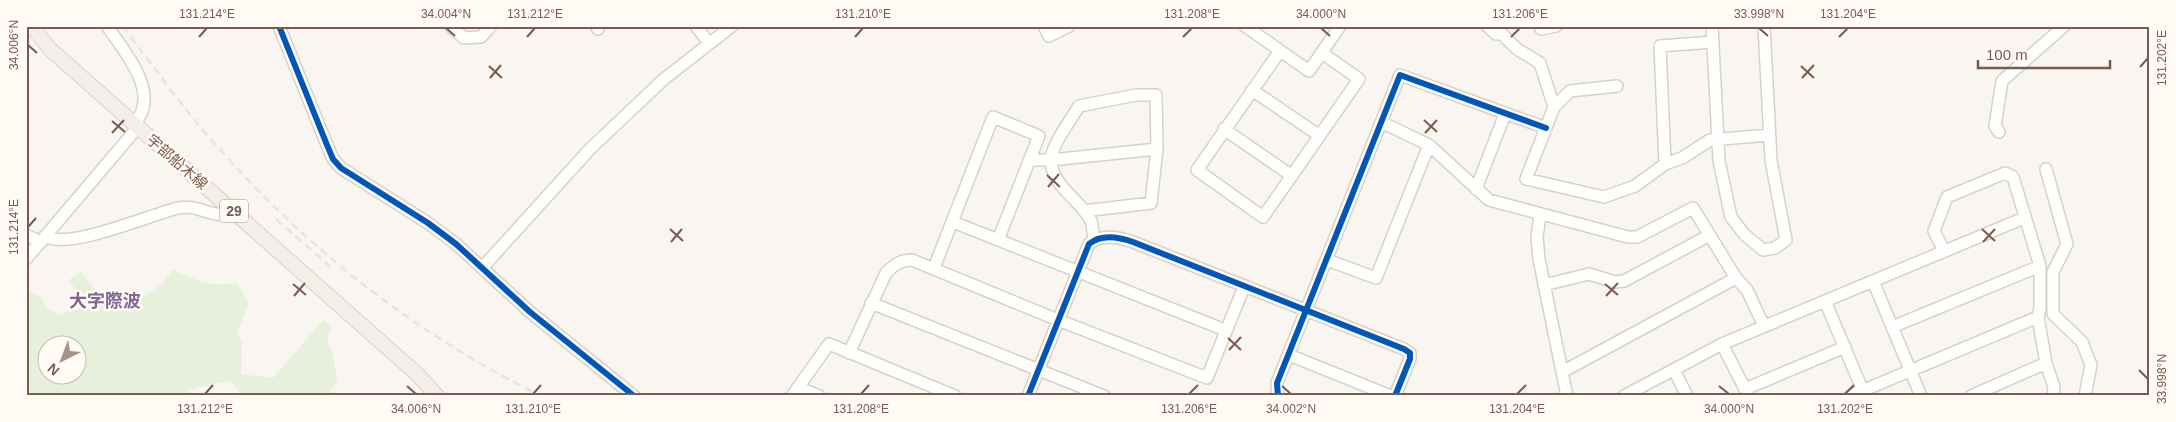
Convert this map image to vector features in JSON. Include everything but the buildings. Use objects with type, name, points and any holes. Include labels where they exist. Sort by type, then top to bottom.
[{"type":"main road","name":"宇部船木線","points":[[31,26],[51,50],[417,374],[437,396]]},
{"type":"street","points":[[26,259],[136,126],[141,116],[144,104],[144,90],[134,68],[108,26]]},
{"type":"street","points":[[280,26],[327,145],[340,168],[428,222],[456,244],[530,312],[634,396]]},
{"type":"street","points":[[450,26],[464,38],[481,37],[491,26]]},
{"type":"street","points":[[696,26],[709,43]]},
{"type":"street","points":[[482,268],[590,149],[664,79],[732,26]]},
{"type":"street","points":[[1044,26],[1049,36],[1069,26]]},
{"type":"street","points":[[1245,26],[1309,71],[1340,26]]},
{"type":"street","points":[[1487,26],[1496,34],[1499,31],[1524,54],[1540,63],[1554,107]]},
{"type":"street","points":[[1541,29],[1556,26]]},
{"type":"street","points":[[1712,26],[1719,162],[1731,217],[1744,234],[1763,250],[1775,248],[1786,240],[1771,160],[1764,26]]},
{"type":"street","points":[[1999,132],[1995,126],[2002,81],[2064,26]]},
{"type":"street","points":[[1664,164],[1660,46],[1712,42]]},
{"type":"street","points":[[1280,51],[1197,170],[1263,217],[1359,79],[1322,53]]},
{"type":"street","points":[[1278,396],[1277,383],[1400,75],[1546,128]]},
{"type":"street","points":[[1617,86],[1570,91],[1554,107],[1526,179],[1604,198],[1635,186],[1664,164],[1682,158],[1710,140],[1769,135]]},
{"type":"street","points":[[1252,90],[1320,136]]},
{"type":"street","points":[[1084,211],[1151,203],[1157,149],[1156,95],[1136,96],[1079,106],[1056,145],[1051,160],[1062,186],[1092,222],[1094,240]]},
{"type":"street","points":[[1476,189],[1505,114]]},
{"type":"street","points":[[934,268],[994,117],[1039,136],[998,240]]},
{"type":"street","points":[[1381,122],[1429,145],[1489,200],[1540,215],[1628,237],[1637,237],[1693,208],[1708,236],[1736,278],[1747,290],[1764,326]]},
{"type":"street","points":[[1224,129],[1292,176]]},
{"type":"street","points":[[1327,260],[1376,278],[1429,145]]},
{"type":"street","points":[[1029,160],[1051,160],[1157,149]]},
{"type":"street","points":[[2046,169],[2068,244],[2053,272],[2053,314],[2082,342],[2091,366],[2086,396]]},
{"type":"street","points":[[1944,251],[1934,231],[1947,197],[2005,173],[2013,177],[2040,266],[2040,308],[2038,317],[2046,363],[2054,387],[2053,396]]},
{"type":"street","points":[[26,235],[43,239],[56,239],[94,234],[179,207],[203,209],[217,215],[227,215],[233,211]]},
{"type":"street","points":[[1540,215],[1537,236],[1539,259],[1567,396]]},
{"type":"street","points":[[1626,395],[1722,344],[2024,218]]},
{"type":"street","points":[[953,222],[1225,330]]},
{"type":"street","points":[[1544,285],[1589,274],[1615,282],[1624,281],[1708,236]]},
{"type":"street","points":[[1028,396],[1089,244],[1094,240],[1121,238],[1410,353],[1410,359],[1395,396]]},
{"type":"street","points":[[850,353],[886,273],[903,260],[912,260],[1207,378],[1244,287]]},
{"type":"street","points":[[1892,327],[2040,266]]},
{"type":"street","points":[[1562,372],[1736,278]]},
{"type":"street","points":[[1873,281],[1921,396]]},
{"type":"street","points":[[1825,301],[1864,393]]},
{"type":"street","points":[[871,303],[1104,396]]},
{"type":"street","points":[[1850,396],[1864,393],[1910,371],[2038,317]]},
{"type":"street","points":[[819,396],[795,391],[829,344],[955,396]]},
{"type":"street","points":[[1722,344],[1747,392],[1845,348]]},
{"type":"street","points":[[1289,355],[1391,396]]},
{"type":"street","points":[[1971,396],[2046,363]]},
{"type":"street","points":[[1674,370],[1687,396]]},
{"type":"green space","points":[[173,269],[204,282],[219,284],[237,283],[249,303],[237,333],[242,341],[241,374],[273,378],[323,320],[331,327],[327,340],[333,354],[337,381],[327,396],[242,396],[231,381],[196,388],[178,396],[26,396],[26,373],[28,370],[26,358],[26,290],[42,298],[46,308],[59,315],[78,309],[81,298],[69,280],[81,271],[96,291],[108,298],[144,296],[162,284]]},
{"type":"railway","points":[[123,26],[203,130],[244,176],[288,220],[334,261],[382,299],[433,334],[541,396]]},
{"type":"railway","points":[[276,219],[333,269]]},
{"type":"cycle path","points":[[279,26],[333,159],[341,168],[428,223],[456,244],[530,312],[634,396]]},
{"type":"cycle path","points":[[1278,396],[1277,383],[1400,75],[1546,128]]},
{"type":"cycle path","points":[[1028,396],[1089,244],[1099,239],[1110,237],[1133,242],[1404,349],[1410,353],[1410,359],[1395,396]]},
{"type":"district","name":"大字際波","points":[[105,301]]}]
